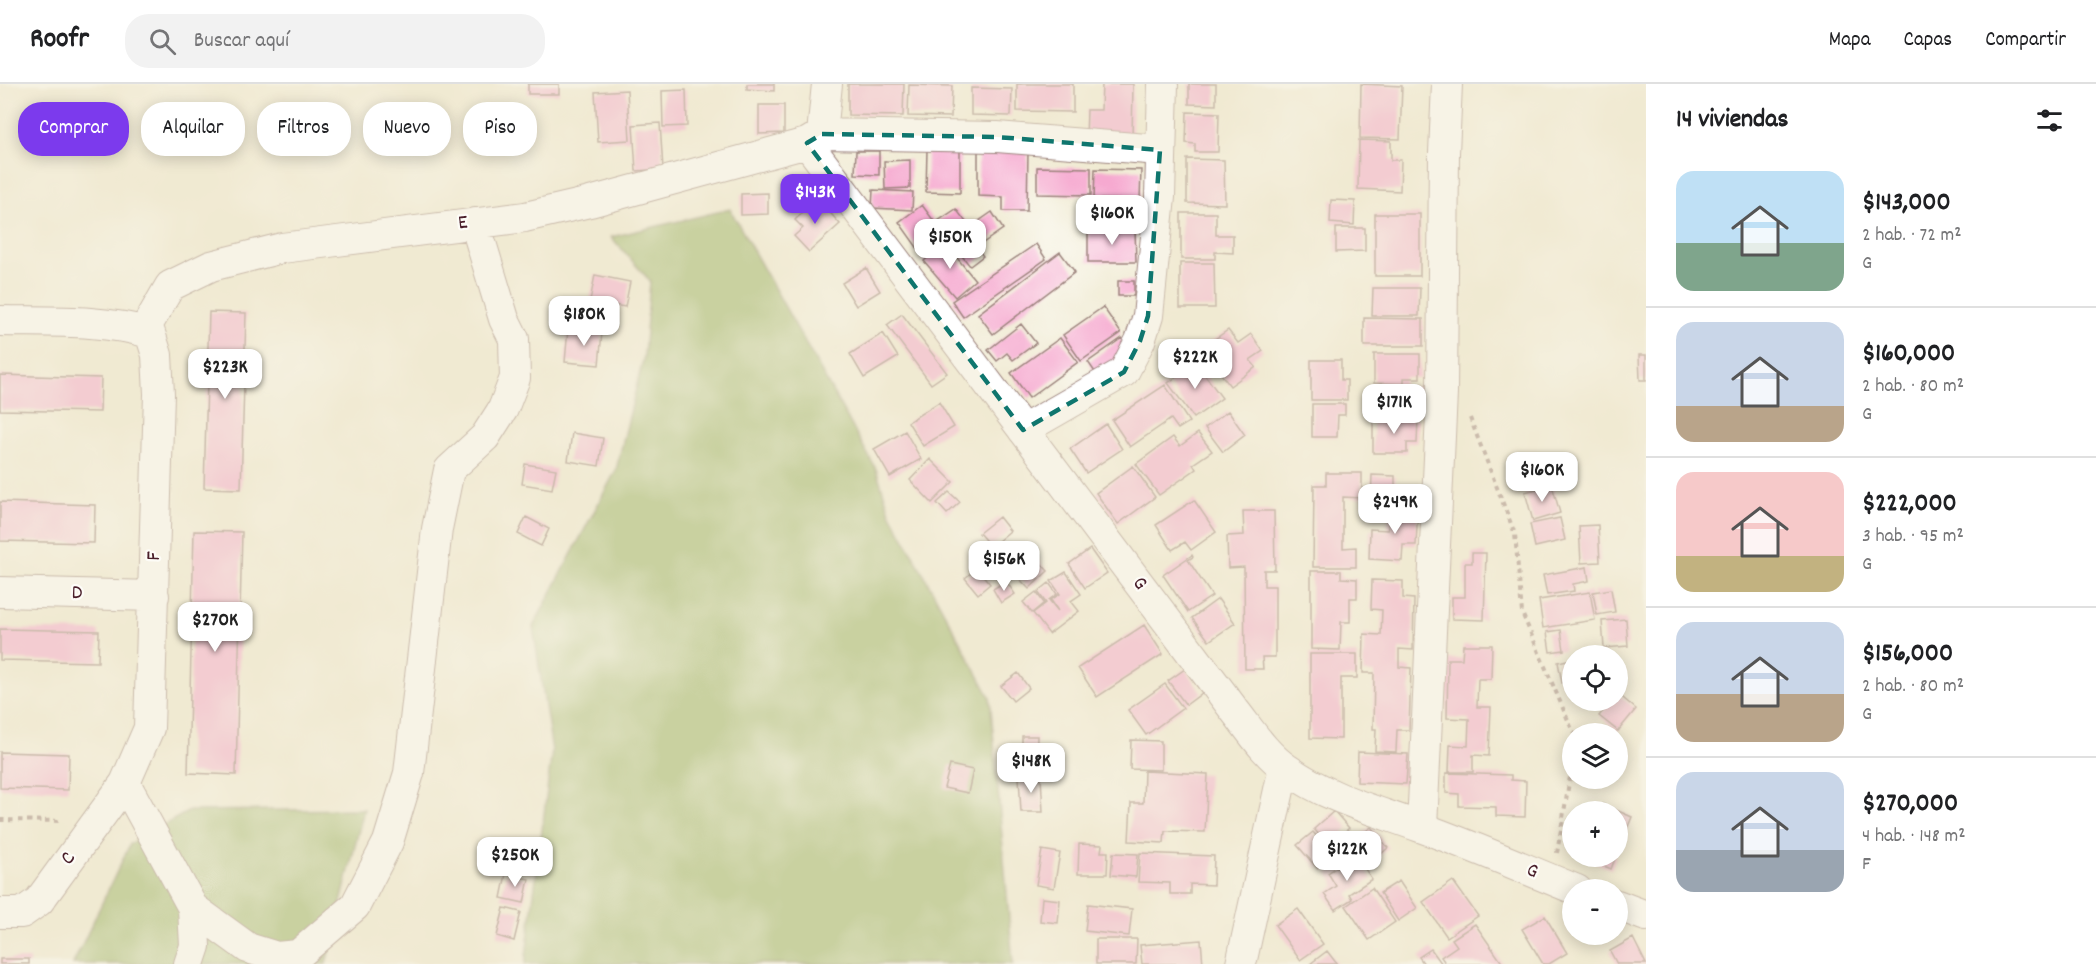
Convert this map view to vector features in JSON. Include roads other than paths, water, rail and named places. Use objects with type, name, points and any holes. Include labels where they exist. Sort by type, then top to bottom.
[{"type":"street","points":[[814,139],[827,84]]},
{"type":"street","points":[[1023,430],[1124,372],[1140,341],[1148,316],[1160,197],[1164,84]]},
{"type":"street","points":[[1422,827],[1442,393],[1444,153],[1447,84]]},
{"type":"street","name":"E","points":[[144,331],[170,286],[211,266],[282,248],[525,217],[590,202],[814,139],[997,137],[1161,150]]},
{"type":"street","name":"G","points":[[814,139],[1023,430],[1235,711],[1284,767],[1313,786],[1344,801],[1422,827],[1562,884]]},
{"type":"street","points":[[125,783],[193,908],[248,948],[277,957],[298,956],[355,906],[388,842],[409,773],[437,529],[450,470],[485,437],[503,409],[515,378],[514,339],[504,319],[475,223]]},
{"type":"street","points":[[0,321],[89,323],[131,327],[144,331]]},
{"type":"street","name":"F","points":[[125,783],[149,728],[159,394],[157,355],[150,333],[144,331]]},
{"type":"street","name":"D","points":[[0,592],[154,596]]},
{"type":"street","points":[[1241,964],[1284,767]]},
{"type":"street","name":"C","points":[[0,913],[22,914],[39,901],[125,783]]},
{"type":"street","points":[[189,964],[195,946],[193,908]]},
{"type":"street","points":[[1628,909],[1646,916]]}]
